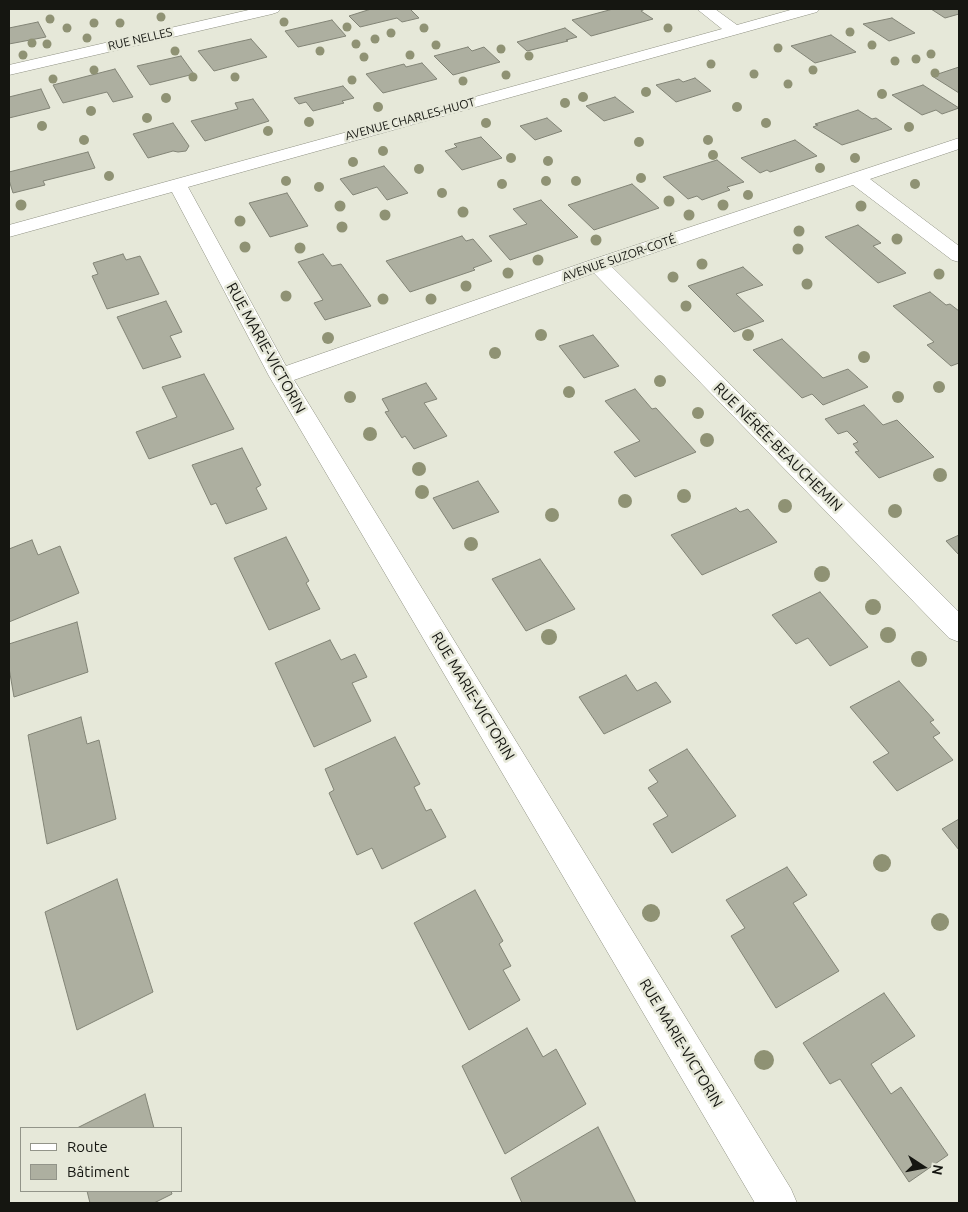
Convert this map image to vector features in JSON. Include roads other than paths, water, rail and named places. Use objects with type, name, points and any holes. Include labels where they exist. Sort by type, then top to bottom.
[{"type":"street","points":[[192,9],[204,24]]},
{"type":"street","name":"RUE NELLES","points":[[9,70],[272,9]]},
{"type":"street","points":[[705,9],[734,30]]},
{"type":"street","name":"AVENUE CHARLES-HUOT","points":[[9,231],[811,9]]},
{"type":"street","name":"AVENUE SUZOR-COTÉ","points":[[280,376],[598,265],[959,143]]},
{"type":"street","points":[[856,178],[959,256]]},
{"type":"street","name":"RUE MARIE-VICTORIN","points":[[177,184],[280,376],[777,1203]]},
{"type":"street","name":"RUE NÉRÉE-BEAUCHEMIN","points":[[598,265],[959,630]]}]
